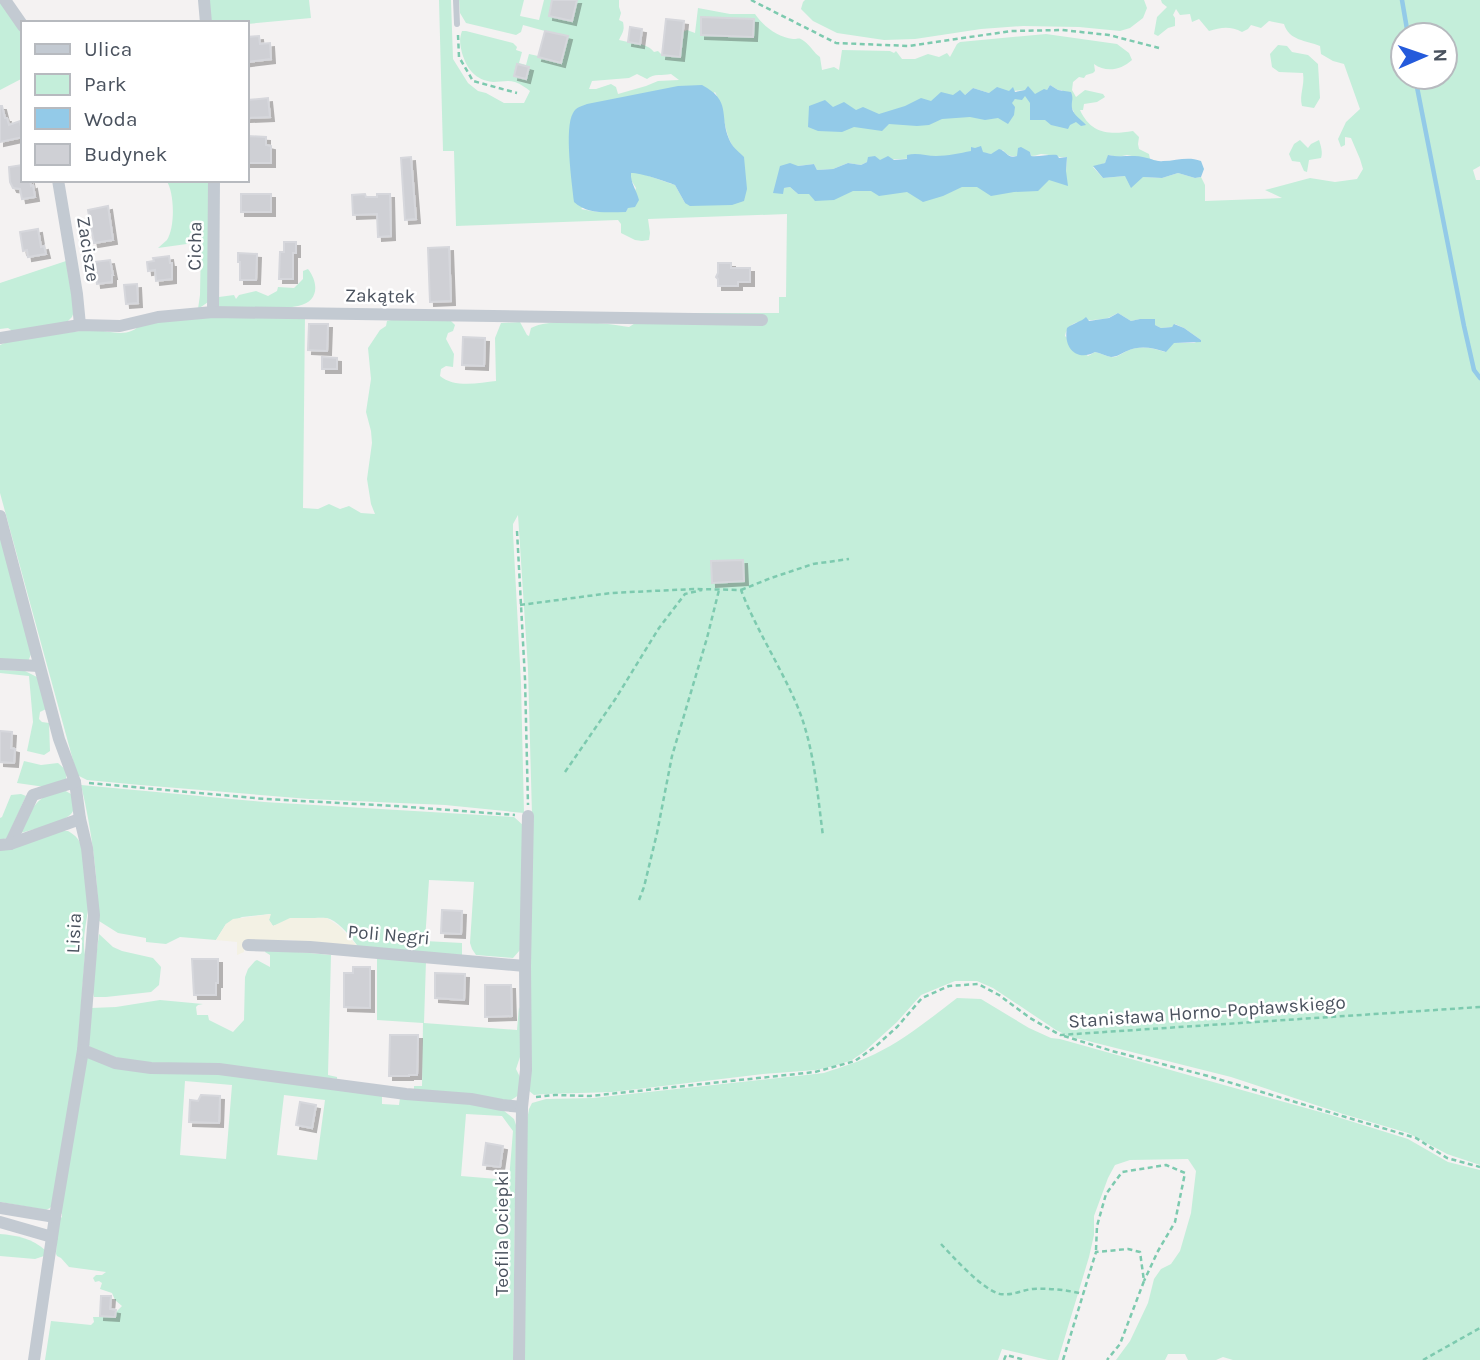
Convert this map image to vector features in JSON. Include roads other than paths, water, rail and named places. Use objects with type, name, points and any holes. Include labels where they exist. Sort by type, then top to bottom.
[{"type":"street","points":[[5,0],[21,23]]},
{"type":"street","points":[[204,0],[206,21]]},
{"type":"street","name":"Zacisze","points":[[58,182],[77,293],[79,325]]},
{"type":"street","name":"Cicha","points":[[213,312],[214,182]]},
{"type":"street","name":"Zakątek","points":[[0,338],[79,325],[120,327],[159,317],[213,312],[762,320]]},
{"type":"street","name":"Lisia","points":[[0,516],[59,739],[75,782],[87,848],[94,915],[83,1050],[34,1360]]},
{"type":"street","points":[[0,664],[39,666]]},
{"type":"street","points":[[5,845],[33,795],[75,782]]},
{"type":"street","name":"Teofila Ociepki","points":[[519,1360],[522,1107],[526,1070],[528,816]]},
{"type":"street","points":[[5,845],[80,819]]},
{"type":"street","name":"Poli Negri","points":[[248,945],[310,947],[525,966]]},
{"type":"street","points":[[83,1050],[115,1063],[151,1068],[219,1069],[522,1107]]},
{"type":"street","points":[[0,1208],[55,1217]]},
{"type":"street","points":[[0,1222],[52,1237]]},
{"type":"lane","points":[[456,0],[457,24]]},
{"type":"water","points":[[702,85],[721,103],[729,139],[744,157],[747,189],[744,201],[732,205],[690,206],[685,203],[675,185],[631,173],[639,200],[635,207],[628,208],[626,212],[592,211],[574,202],[569,131],[570,120],[576,109],[587,104],[678,86]]},
{"type":"water","points":[[1050,85],[1058,90],[1071,92],[1073,111],[1086,125],[1081,126],[1076,122],[1068,129],[1051,125],[1045,120],[1030,120],[1030,103],[1025,96],[1012,103],[1015,107],[1014,115],[1008,124],[998,118],[985,120],[970,117],[942,119],[929,125],[889,124],[882,131],[854,127],[842,132],[818,131],[808,127],[809,106],[825,100],[833,107],[844,102],[856,110],[863,107],[879,114],[921,98],[931,101],[941,92],[953,95],[960,90],[965,95],[973,88],[989,93],[997,87],[1009,91],[1013,87],[1015,92],[1025,90],[1028,86],[1035,94],[1047,90]]},
{"type":"water","points":[[981,146],[983,152],[991,154],[999,149],[1011,156],[1017,156],[1018,148],[1021,147],[1030,152],[1031,156],[1067,157],[1068,186],[1049,180],[1038,191],[991,196],[977,187],[962,187],[923,202],[907,192],[879,196],[871,191],[853,191],[834,200],[815,201],[809,194],[798,194],[790,187],[784,188],[783,194],[773,193],[780,166],[790,163],[798,166],[814,164],[817,170],[833,169],[848,163],[861,165],[867,162],[868,157],[875,156],[880,160],[888,156],[894,160],[907,159],[907,155],[911,154],[945,156],[971,151],[971,147]]},
{"type":"water","points":[[1108,155],[1159,161],[1196,160],[1201,161],[1204,169],[1201,177],[1195,178],[1178,173],[1162,178],[1143,177],[1131,188],[1125,176],[1103,178],[1093,166],[1105,163]]},
{"type":"water","points":[[1118,313],[1131,321],[1155,319],[1155,325],[1161,328],[1172,327],[1174,324],[1184,328],[1201,342],[1174,343],[1166,352],[1137,348],[1111,357],[1095,352],[1088,355],[1077,354],[1069,347],[1066,335],[1069,326],[1086,317],[1089,321],[1109,318]]},
{"type":"waterway","points":[[1402,0],[1406,21]]},
{"type":"waterway","points":[[1418,91],[1464,326],[1474,370],[1480,378]]}]
